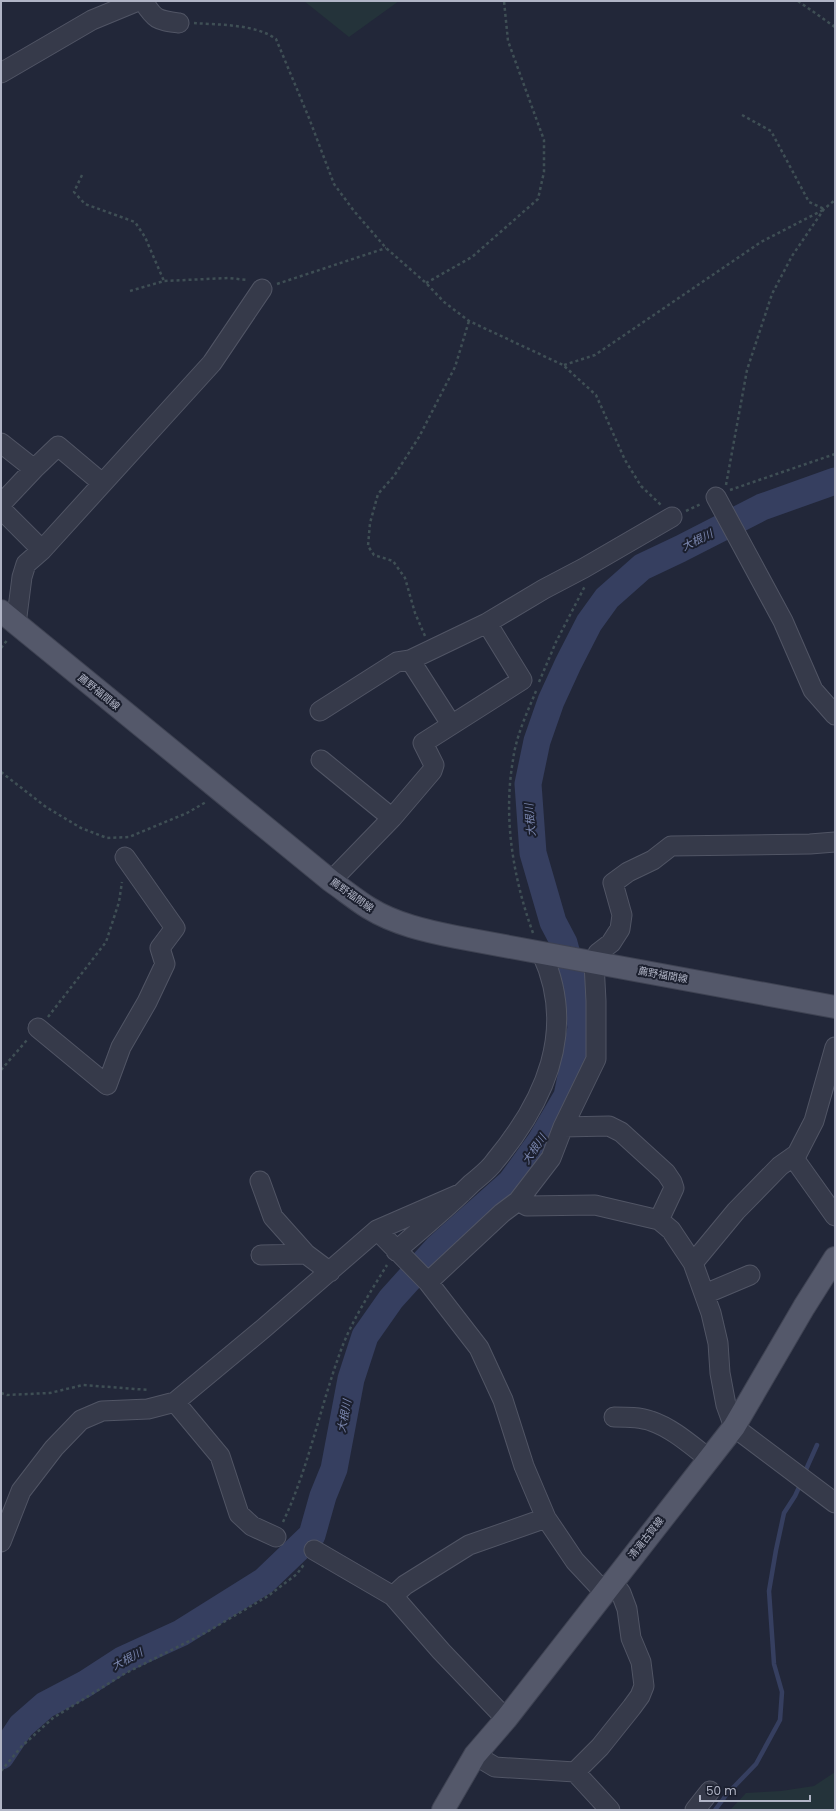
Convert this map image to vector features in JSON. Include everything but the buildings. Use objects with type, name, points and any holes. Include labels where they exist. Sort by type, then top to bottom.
[{"type":"main road","name":"薦野福間線","points":[[8,618],[331,881],[369,908],[402,923],[456,938],[835,1007]]},
{"type":"main road","name":"清滝古賀線","points":[[443,1810],[475,1755],[506,1719],[708,1458],[734,1427],[804,1307],[835,1258]]},
{"type":"street","points":[[1,73],[92,20],[138,1]]},
{"type":"street","points":[[143,1],[152,15],[161,21],[179,23]]},
{"type":"street","points":[[8,618],[26,564],[42,550],[212,363],[262,289]]},
{"type":"street","points":[[1,443],[34,469]]},
{"type":"street","points":[[1,504],[58,446],[102,483]]},
{"type":"street","points":[[720,495],[737,535],[783,621],[813,690],[835,715]]},
{"type":"street","points":[[1,510],[42,550]]},
{"type":"street","points":[[320,712],[397,662],[410,660],[487,623],[672,517]]},
{"type":"street","points":[[331,881],[392,818],[432,771],[434,765],[423,743],[522,680],[487,623]]},
{"type":"street","points":[[410,660],[451,724]]},
{"type":"street","points":[[322,760],[392,818]]},
{"type":"street","points":[[428,1282],[496,1219],[518,1201],[552,1158],[564,1127],[596,1059],[596,1001],[588,962],[612,943],[620,930],[622,915],[613,883],[628,872],[653,860],[671,846],[810,844],[835,842]]},
{"type":"street","points":[[38,1028],[107,1085],[121,1047],[147,1002],[165,964],[160,948],[175,928],[125,857]]},
{"type":"street","points":[[396,1251],[495,1162],[540,1094],[549,1070],[557,1035],[556,1004],[547,966],[542,954]]},
{"type":"street","points":[[693,1264],[736,1211],[780,1166],[797,1154],[814,1121],[835,1047]]},
{"type":"street","points":[[564,1127],[609,1126],[621,1132],[666,1173],[674,1188],[659,1220]]},
{"type":"street","points":[[793,1157],[835,1216]]},
{"type":"street","points":[[260,1181],[272,1217],[306,1254],[330,1272]]},
{"type":"street","points":[[1,1542],[21,1491],[54,1448],[81,1420],[102,1411],[148,1410],[175,1402],[330,1272],[377,1230],[462,1193]]},
{"type":"street","points":[[518,1201],[527,1206],[595,1205],[659,1220],[671,1230],[693,1264],[705,1294],[718,1343],[720,1373],[726,1405],[734,1427],[835,1503]]},
{"type":"street","points":[[377,1230],[428,1282],[479,1348],[503,1400],[524,1466],[546,1518],[575,1561],[608,1587],[621,1593],[627,1609],[631,1638],[641,1662],[644,1686],[636,1702],[610,1736],[575,1772]]},
{"type":"street","points":[[261,1255],[306,1254]]},
{"type":"street","points":[[705,1294],[750,1275]]},
{"type":"street","points":[[175,1402],[220,1456],[239,1514],[252,1526],[276,1537]]},
{"type":"street","points":[[614,1417],[637,1418],[652,1421],[672,1432],[708,1458]]},
{"type":"street","points":[[394,1596],[405,1585],[469,1545],[546,1518]]},
{"type":"street","points":[[314,1550],[394,1596],[441,1651],[506,1719]]},
{"type":"street","points":[[475,1755],[495,1767],[575,1772],[610,1810]]},
{"type":"street","points":[[695,1810],[710,1791]]},
{"type":"path","points":[[426,283],[472,257],[538,199],[544,172],[544,140],[508,41],[504,1]]},
{"type":"path","points":[[798,1],[835,27]]},
{"type":"path","points":[[179,23],[239,27],[268,34],[276,39],[309,118],[334,184],[354,211],[386,248],[426,283],[444,302],[469,321],[563,365],[596,395],[625,460],[641,486],[672,517],[720,495],[835,454]]},
{"type":"path","points":[[742,115],[771,131],[809,202],[824,209]]},
{"type":"path","points":[[82,175],[74,192],[85,204],[135,222],[145,237],[164,281]]},
{"type":"path","points":[[563,365],[596,355],[761,242],[824,209],[835,200]]},
{"type":"path","points":[[720,495],[748,370],[772,294],[792,256],[824,209]]},
{"type":"path","points":[[130,291],[164,281],[228,278],[253,280],[262,289],[386,248]]},
{"type":"path","points":[[429,651],[415,613],[405,578],[393,561],[374,555],[368,546],[370,523],[378,494],[394,476],[419,437],[455,367],[469,321]]},
{"type":"path","points":[[542,954],[528,919],[513,854],[509,820],[513,759],[519,734],[540,680],[556,642],[590,577],[593,563]]},
{"type":"path","points":[[1,772],[46,807],[81,828],[107,838],[128,837],[187,813],[222,793]]},
{"type":"path","points":[[1,1070],[38,1028],[106,942],[118,902],[128,837]]},
{"type":"path","points":[[276,1537],[291,1506],[341,1348],[368,1297],[396,1251]]},
{"type":"path","points":[[1,1393],[7,1395],[50,1393],[83,1385],[156,1391],[175,1402]]},
{"type":"path","points":[[1,1771],[22,1746],[53,1718],[124,1674],[205,1633],[268,1596],[297,1574],[314,1550]]},
{"type":"shaded area","points":[[304,1],[399,1],[349,37]]},
{"type":"shaded area","points":[[835,1772],[835,1810],[730,1810],[746,1793],[781,1791],[814,1786]]},
{"type":"waterway","name":"大根川","points":[[1,1756],[21,1726],[45,1705],[85,1684],[122,1660],[181,1633],[264,1581],[312,1535],[323,1496],[334,1469],[351,1379],[365,1336],[391,1299],[438,1247],[511,1182],[540,1142],[567,1096],[581,1028],[576,987],[564,943],[553,922],[533,853],[528,784],[537,741],[551,701],[568,664],[589,623],[607,598],[642,567],[762,507],[835,481]]},
{"type":"waterway","points":[[804,1474],[817,1445]]},
{"type":"waterway","points":[[715,1810],[727,1794],[756,1764],[780,1720],[782,1692],[774,1664],[769,1591],[784,1513],[801,1483]]}]
